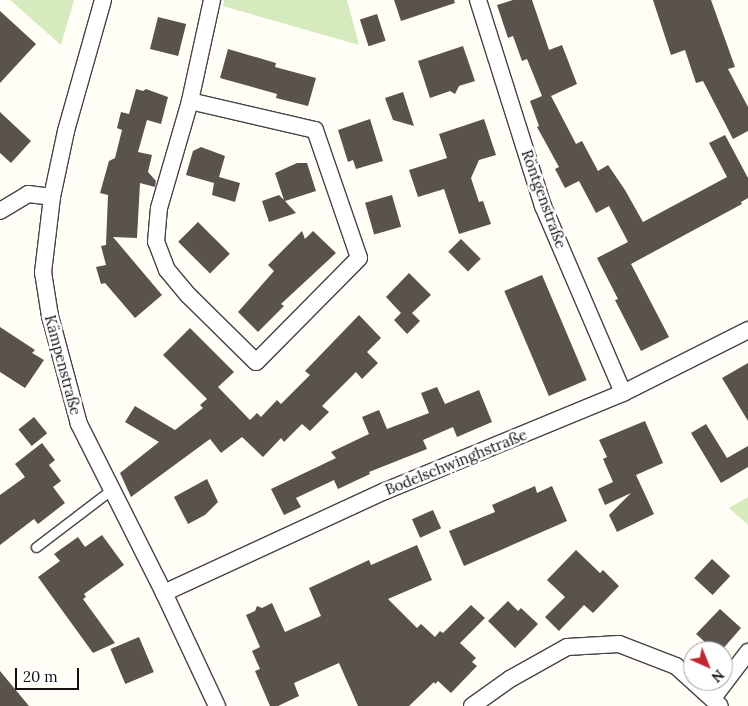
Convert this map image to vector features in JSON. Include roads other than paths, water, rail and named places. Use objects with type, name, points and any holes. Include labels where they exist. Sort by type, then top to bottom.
[{"type":"street","name":"Kämpenstraße","points":[[103,0],[66,131],[52,197],[43,272],[50,316],[79,424],[164,593],[217,706]]},
{"type":"street","points":[[190,101],[315,130],[359,258],[256,362],[183,289],[167,270],[156,242],[159,208],[190,101],[212,0]]},
{"type":"street","name":"Röntgenstraße","points":[[478,0],[543,206],[623,393]]},
{"type":"street","points":[[0,211],[28,194],[52,197]]},
{"type":"street","name":"Bodelschwinghstraße","points":[[164,593],[386,491],[623,393],[748,330]]},
{"type":"street","points":[[472,706],[510,678],[567,647],[619,644],[676,666],[716,702],[748,652]]},
{"type":"lane","points":[[36,547],[112,489]]}]
